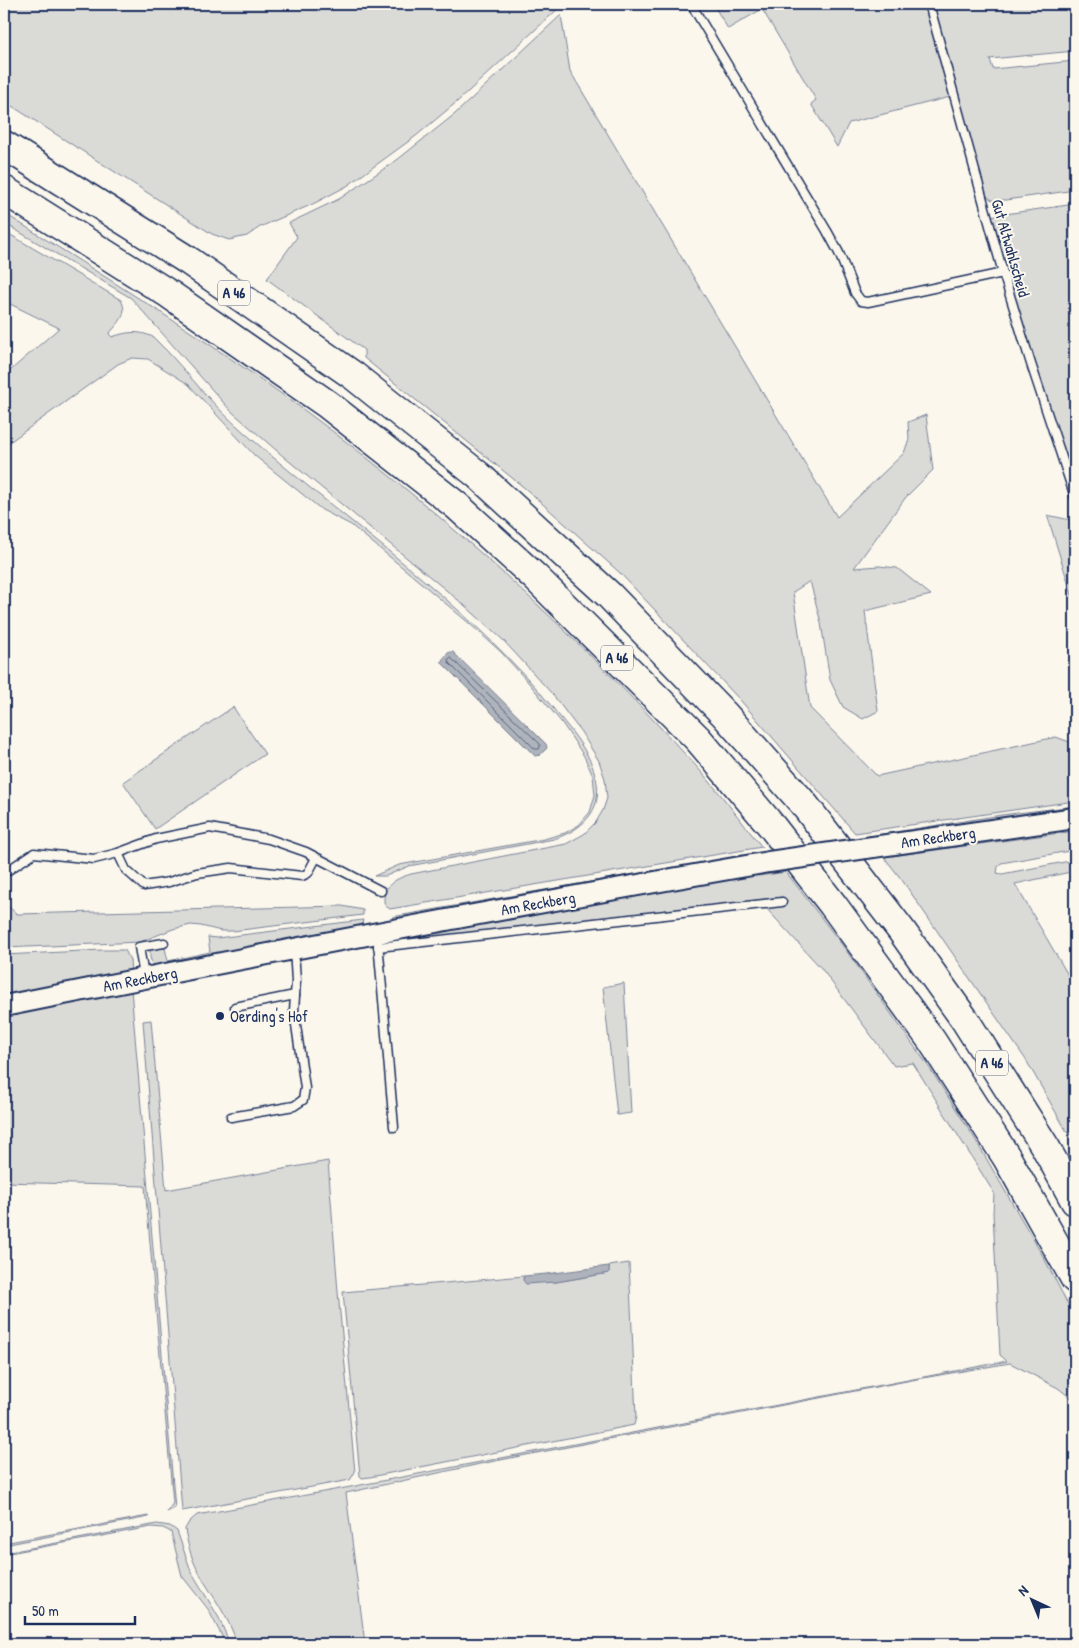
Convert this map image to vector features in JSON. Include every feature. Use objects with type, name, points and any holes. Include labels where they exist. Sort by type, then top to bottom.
[{"type":"highway","name":"A 46","points":[[4,145],[189,261],[354,376],[478,475],[608,595],[725,715],[803,803],[901,930],[965,1020],[1046,1148],[1075,1201]]},
{"type":"highway","name":"A 46","points":[[4,190],[169,294],[327,404],[457,506],[535,577],[691,732],[770,824],[833,905],[932,1041],[1007,1158],[1075,1279]]},
{"type":"street","name":"Am Reckberg","points":[[4,1006],[294,949],[378,940],[605,890],[770,862],[1075,818]]},
{"type":"lane","points":[[692,4],[827,231],[839,253],[855,293],[861,301],[868,302],[1003,272]]},
{"type":"lane","name":"Gut Altwahlscheid","points":[[929,4],[1030,364],[1075,497]]},
{"type":"lane","points":[[7,871],[34,853],[94,859],[118,853],[156,839],[210,828],[269,839],[306,852],[381,891]]},
{"type":"lane","points":[[118,853],[126,870],[144,886],[169,882],[197,873],[230,868],[302,876],[308,873],[316,858]]},
{"type":"lane","points":[[394,1127],[378,940],[782,902]]},
{"type":"lane","points":[[144,978],[139,947],[164,943]]},
{"type":"lane","points":[[231,1117],[294,1106],[303,1100],[305,1088],[294,1011],[294,949]]},
{"type":"lane","points":[[236,1007],[295,995]]},
{"type":"shaded area","points":[[4,4],[562,4],[458,101],[416,136],[347,186],[313,204],[260,227],[247,236],[229,240],[212,234],[4,101]]},
{"type":"shaded area","points":[[713,4],[925,4],[950,97],[849,123],[837,147],[811,104],[816,100],[762,9],[728,29]]},
{"type":"shaded area","points":[[933,4],[1075,4],[1075,51],[990,59],[993,69],[1075,61],[1075,190],[1006,200],[992,200],[983,193]]},
{"type":"shaded area","points":[[561,15],[570,71],[837,517],[904,453],[909,439],[908,422],[926,415],[933,470],[906,497],[854,568],[879,566],[897,568],[931,595],[865,611],[878,711],[863,719],[843,707],[830,680],[821,623],[810,581],[793,592],[810,708],[877,776],[1056,737],[1075,744],[1075,801],[855,833],[741,701],[619,572],[527,490],[364,358],[364,350],[267,279],[297,237],[289,223],[339,199],[397,160],[455,114]]},
{"type":"shaded area","points":[[1075,204],[1075,480],[1039,381],[991,216]]},
{"type":"shaded area","points":[[4,213],[156,309],[268,384],[357,450],[409,492],[509,578],[605,670],[705,776],[762,847],[390,909],[387,907],[384,899],[385,893],[397,879],[411,874],[566,844],[584,834],[596,822],[607,798],[605,779],[599,761],[581,732],[553,695],[502,639],[463,604],[284,457],[230,410],[131,298],[4,223]]},
{"type":"shaded area","points":[[4,231],[121,300],[124,310],[119,322],[109,334],[112,337],[132,332],[153,337],[212,402],[240,429],[413,571],[486,636],[521,671],[571,730],[591,762],[597,784],[597,795],[591,814],[584,822],[576,829],[554,839],[409,866],[386,876],[374,876],[399,865],[544,839],[565,833],[579,825],[590,812],[595,795],[593,776],[584,756],[562,723],[501,652],[351,525],[322,510],[255,456],[188,384],[148,359],[132,358],[118,364],[4,446],[4,376],[59,328],[4,301]]},
{"type":"shaded area","points":[[1047,515],[1075,521],[1075,605],[1049,521]]},
{"type":"shaded area","points":[[233,707],[265,754],[155,829],[123,782]]},
{"type":"shaded area","points":[[1075,806],[1075,811],[869,840],[870,836],[1001,815]]},
{"type":"shaded area","points":[[1075,831],[1075,850],[1001,863],[997,873],[1002,874],[1075,860],[1075,871],[1015,884],[1075,987],[1075,1146],[1026,1060],[902,880],[884,857]]},
{"type":"shaded area","points":[[752,855],[397,921],[392,917],[669,868]]},
{"type":"shaded area","points":[[758,872],[758,876],[786,872],[843,946],[929,1067],[975,1139],[1044,1258],[1075,1318],[1075,1401],[1058,1388],[1010,1363],[917,1379],[480,1464],[346,1493],[365,1644],[237,1644],[225,1615],[193,1560],[185,1529],[189,1522],[197,1515],[1007,1361],[1000,1355],[993,1213],[994,1193],[913,1063],[894,1066],[821,968],[765,907],[786,905],[783,897],[389,943],[391,939]]},
{"type":"shaded area","points":[[4,903],[17,914],[342,906],[363,910],[363,915],[233,931],[221,931],[191,925],[173,929],[140,942],[4,948]]},
{"type":"shaded area","points":[[363,920],[361,929],[154,970],[150,957],[150,950],[165,948],[168,961],[210,952],[208,937],[217,938]]},
{"type":"shaded area","points":[[125,950],[130,960],[131,974],[4,999],[4,955]]},
{"type":"shaded area","points":[[624,983],[631,1113],[617,1115],[603,987]]},
{"type":"shaded area","points":[[131,989],[175,1508],[167,1512],[173,1503],[145,1186],[4,1182],[4,1014]]},
{"type":"shaded area","points":[[151,1020],[166,1190],[328,1161],[355,1472],[350,1480],[182,1511],[143,1021]]},
{"type":"shaded area","points":[[629,1263],[636,1417],[634,1425],[370,1477],[362,1478],[360,1476],[343,1292],[524,1276],[523,1280],[556,1282],[609,1273],[609,1266]]},
{"type":"shaded area","points":[[149,1517],[4,1545],[4,1543]]},
{"type":"shaded area","points":[[157,1524],[170,1526],[177,1531],[191,1571],[219,1618],[230,1644],[226,1644],[208,1609],[182,1576],[171,1532],[163,1528],[151,1527],[4,1554],[4,1553]]},
{"type":"water","points":[[449,652],[453,652],[546,744],[547,748],[540,755],[535,756],[442,663],[442,660]]},
{"type":"water","points":[[609,1266],[609,1273],[556,1282],[526,1284],[523,1280],[524,1276]]},
{"type":"place","name":"Oerding's Hof","points":[[220,1016]]}]
